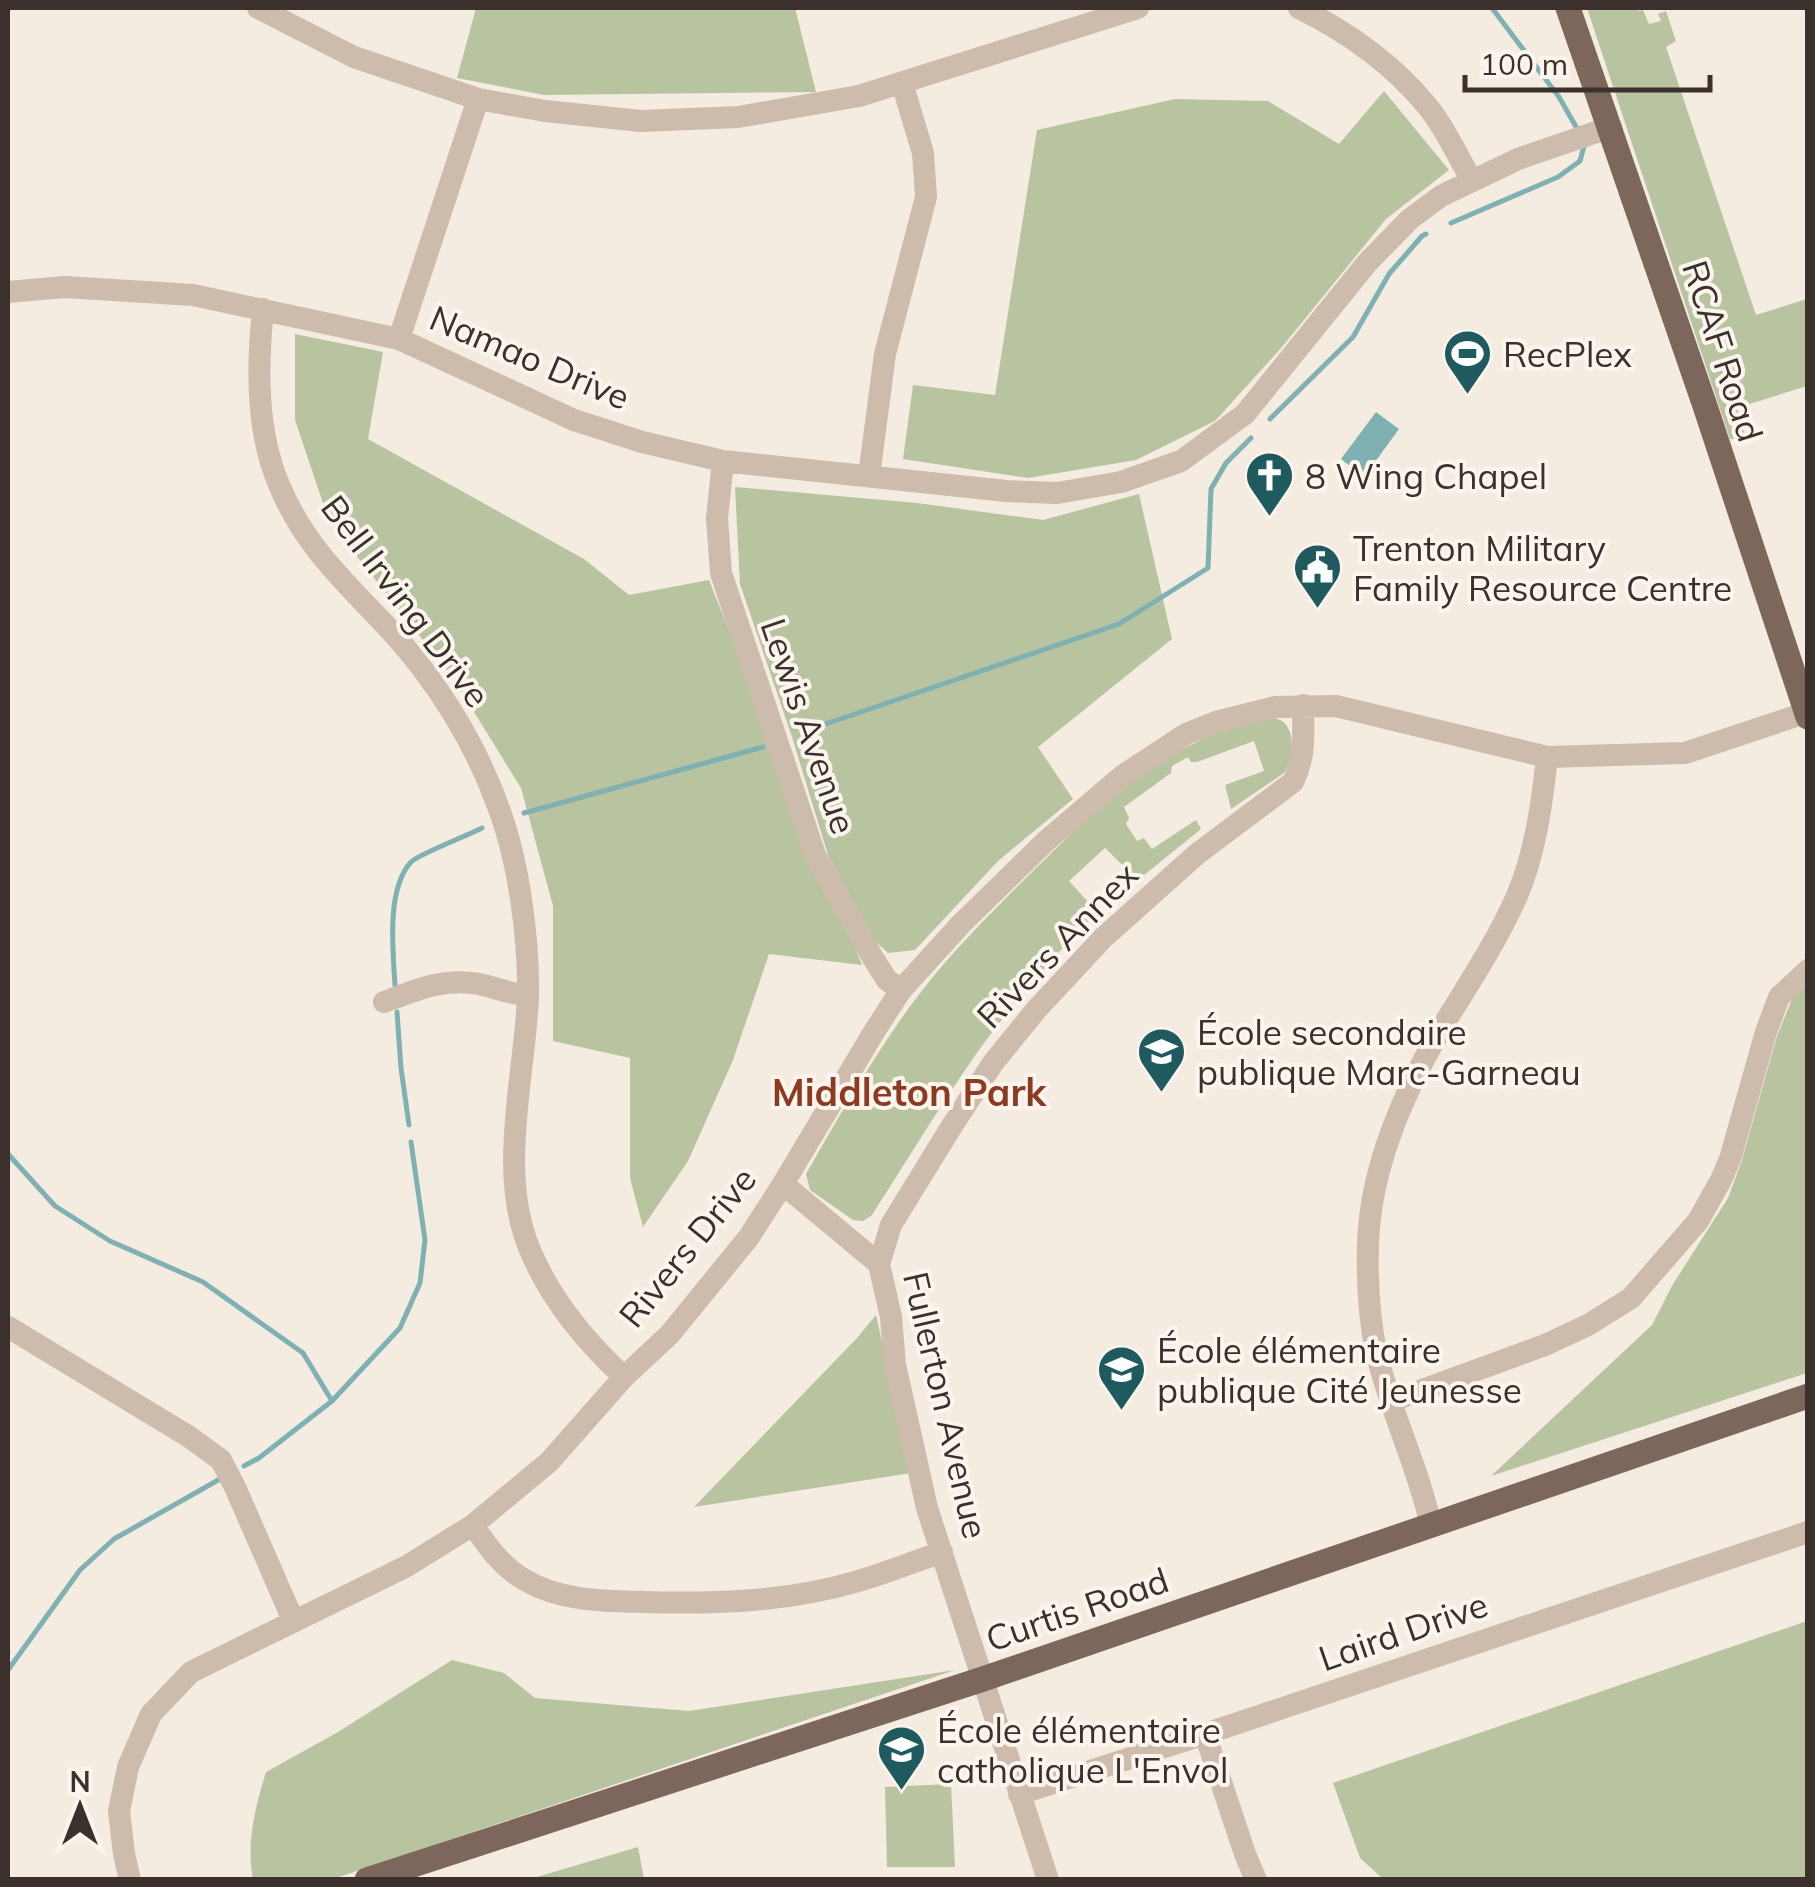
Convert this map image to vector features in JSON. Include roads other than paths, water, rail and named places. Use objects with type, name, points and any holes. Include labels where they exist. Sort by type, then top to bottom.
[{"type":"main road","name":"RCAF Road","points":[[1568,8],[1592,133],[1807,714]]},
{"type":"main road","name":"Curtis Road","points":[[367,1880],[984,1679],[1808,1396]]},
{"type":"street","points":[[258,8],[354,56],[478,99],[641,121],[738,116],[859,96],[1138,8]]},
{"type":"street","points":[[1299,8],[1334,25],[1376,54],[1429,108],[1472,181]]},
{"type":"street","points":[[870,476],[885,354],[926,197],[922,153],[902,83]]},
{"type":"street","points":[[399,339],[478,99]]},
{"type":"street","name":"Namao Drive","points":[[8,292],[65,288],[194,296],[399,339],[574,420],[642,442],[723,461],[1006,492],[1057,493],[1121,482],[1180,462],[1246,414],[1366,263],[1410,219],[1441,196],[1472,181],[1592,133]]},
{"type":"street","name":"Bell Irving Drive","points":[[263,309],[259,344],[262,428],[279,486],[309,542],[422,668],[451,710],[500,811],[517,878],[528,994],[515,1144],[519,1210],[529,1249],[549,1287],[572,1320],[624,1377]]},
{"type":"street","name":"Lewis Avenue","points":[[723,461],[717,518],[721,573],[815,855],[872,958],[887,980],[901,990]]},
{"type":"street","name":"Rivers Drive","points":[[130,1880],[119,1810],[128,1767],[150,1714],[192,1672],[407,1566],[473,1525],[550,1462],[624,1377],[670,1334],[749,1237],[901,990],[961,924],[1122,776],[1186,734],[1275,706],[1359,710],[1546,757],[1686,753],[1807,714]]},
{"type":"street","name":"Rivers Annex","points":[[880,1264],[891,1225],[950,1128],[993,1063],[1036,1010],[1104,938],[1184,866],[1293,782],[1304,749],[1303,706]]},
{"type":"street","points":[[1431,1526],[1376,1351],[1368,1242],[1374,1196],[1407,1092],[1518,893],[1540,815],[1546,757]]},
{"type":"street","points":[[1392,1401],[1545,1346],[1588,1326],[1630,1298],[1698,1221],[1721,1180],[1780,997],[1808,970]]},
{"type":"street","points":[[384,1002],[450,982],[476,983],[508,994],[528,994]]},
{"type":"street","name":"Fullerton Avenue","points":[[784,1184],[880,1264],[891,1317],[895,1365],[918,1476],[1048,1880]]},
{"type":"street","points":[[8,1327],[221,1460],[293,1620]]},
{"type":"street","points":[[473,1525],[492,1554],[523,1580],[554,1593],[605,1601],[718,1604],[808,1594],[942,1552]]},
{"type":"street","name":"Laird Drive","points":[[1020,1794],[1808,1532]]},
{"type":"street","points":[[1205,1734],[1256,1880]]},
{"type":"water","points":[[1376,412],[1399,429],[1364,477],[1341,459]]},
{"type":"waterway","points":[[1492,8],[1559,97],[1579,132]]},
{"type":"waterway","points":[[1451,223],[1558,177],[1580,161],[1584,146]]},
{"type":"waterway","points":[[1270,419],[1353,337],[1389,274],[1426,234]]},
{"type":"waterway","points":[[808,730],[1119,624],[1208,568],[1211,489],[1226,463],[1251,438]]},
{"type":"waterway","points":[[524,813],[763,747]]},
{"type":"waterway","points":[[395,985],[394,904],[403,874],[416,859],[482,828]]},
{"type":"waterway","points":[[397,1012],[409,1125]]},
{"type":"waterway","points":[[244,1466],[332,1401],[400,1328],[420,1283],[425,1240],[411,1142]]},
{"type":"waterway","points":[[8,1154],[55,1206],[110,1241],[203,1282],[303,1353],[332,1401]]},
{"type":"waterway","points":[[8,1670],[80,1570],[114,1539],[220,1479]]},
{"type":"place","name":"RecPlex","points":[[1468,396]]},
{"type":"place","name":"8 Wing Chapel","points":[[1270,518]]},
{"type":"place","name":"Trenton Military Family Resource Centre","points":[[1318,610]]},
{"type":"place","name":"École secondaire publique Marc-Garneau","points":[[1162,1094]]},
{"type":"place","name":"École élémentaire publique Cité Jeunesse","points":[[1122,1412]]},
{"type":"place","name":"École élémentaire catholique L'Envol","points":[[902,1792]]},
{"type":"district","name":"Middleton Park","points":[[909,1092]]}]
